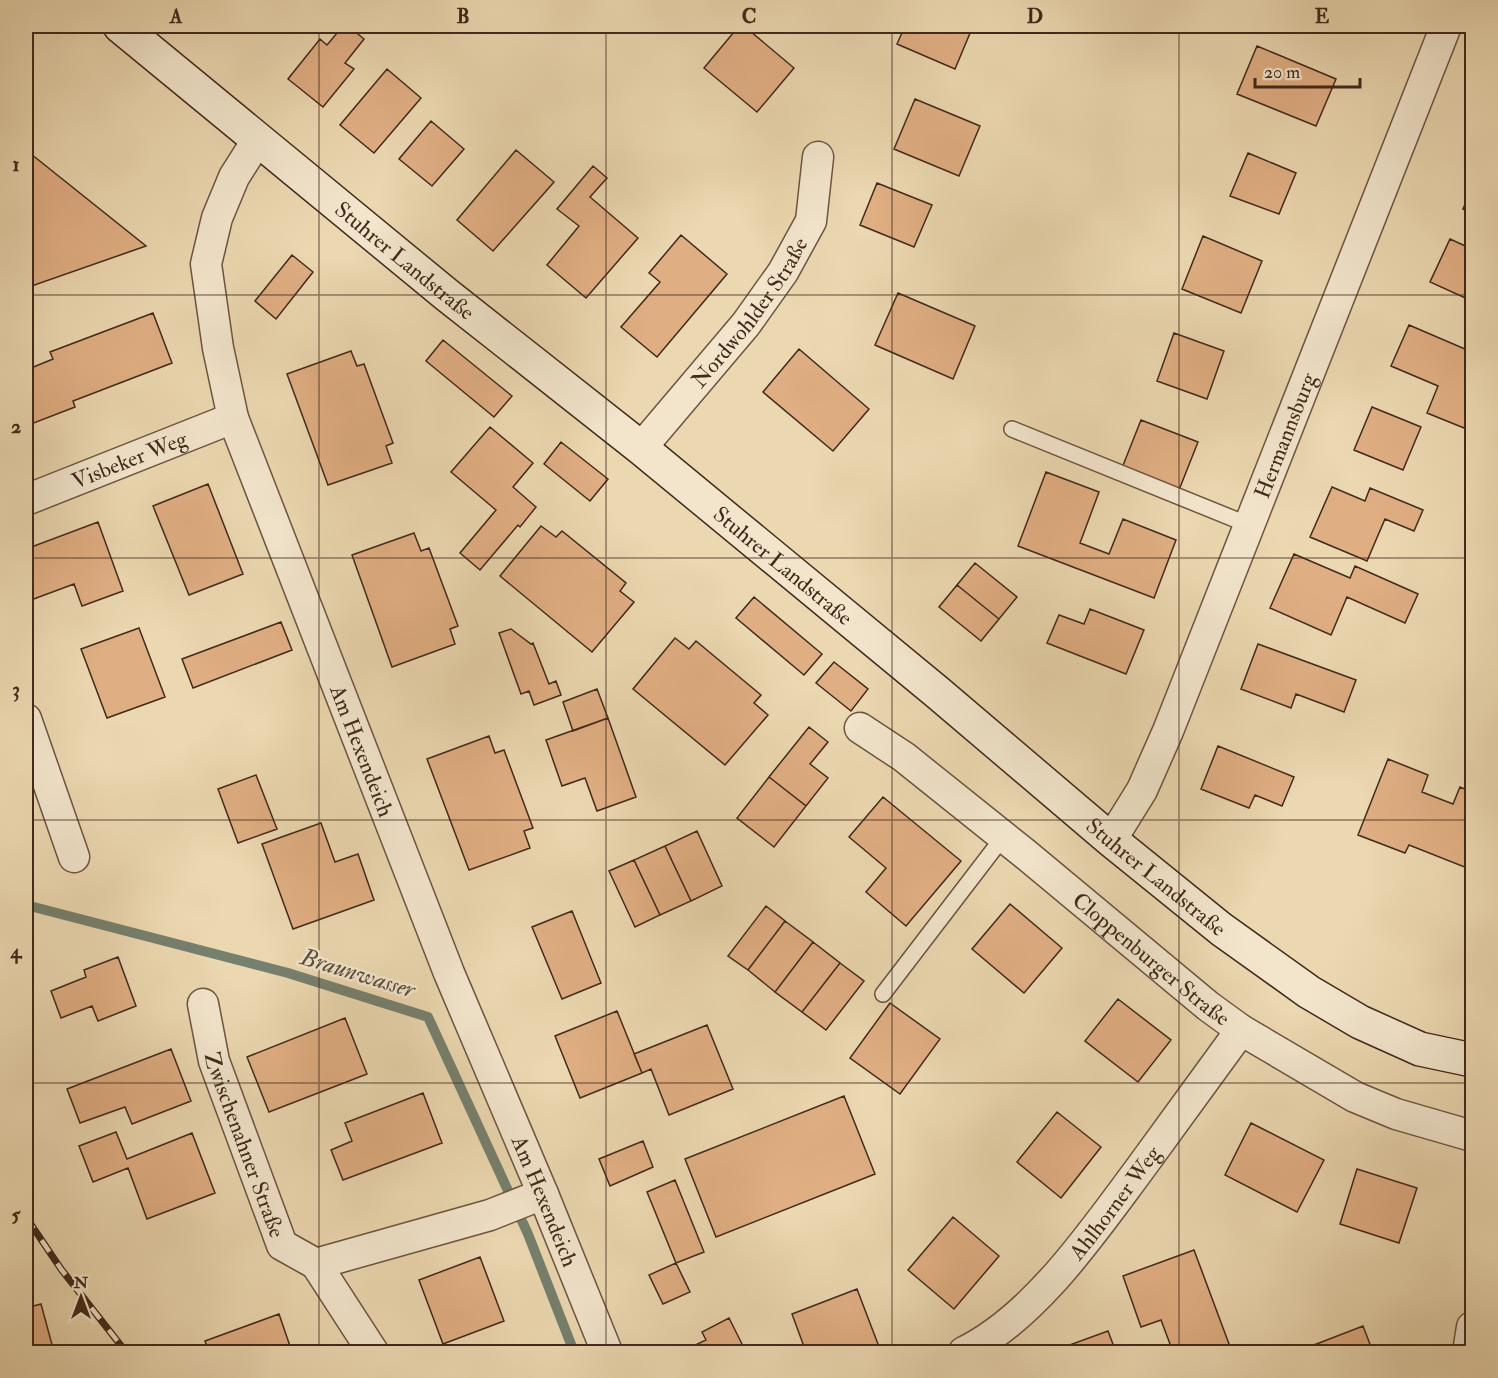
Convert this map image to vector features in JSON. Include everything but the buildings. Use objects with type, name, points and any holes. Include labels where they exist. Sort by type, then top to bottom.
[{"type":"main road","name":"Stuhrer Landstraße","points":[[120,26],[447,295],[641,448],[928,685],[1111,840],[1221,928],[1309,992],[1360,1022],[1420,1049],[1473,1060]]},
{"type":"street","name":"Hermannsburg","points":[[1111,840],[1142,790],[1168,731],[1446,26]]},
{"type":"street","name":"Am Hexendeich","points":[[258,139],[234,177],[218,218],[206,264],[218,348],[233,418],[449,973],[608,1353]]},
{"type":"street","name":"Nordwohlder Straße","points":[[641,448],[746,324],[783,272],[811,221],[818,157]]},
{"type":"street","name":"Visbeker Weg","points":[[26,500],[233,418]]},
{"type":"street","points":[[26,719],[74,857]]},
{"type":"street","name":"Cloppenburger Straße","points":[[860,728],[904,757],[1004,836],[1208,1006],[1241,1030],[1355,1097],[1396,1114],[1473,1136]]},
{"type":"street","name":"Zwischenahner Straße","points":[[204,1004],[214,1061],[282,1245],[316,1264],[373,1353]]},
{"type":"street","name":"Ahlhorner Weg","points":[[964,1353],[1024,1310],[1054,1280],[1112,1206],[1241,1030]]},
{"type":"street","points":[[316,1264],[490,1215],[543,1194]]},
{"type":"street","points":[[1468,1353],[1473,1327]]},
{"type":"lane","points":[[1012,429],[1249,525]]},
{"type":"lane","points":[[883,994],[1004,836]]},
{"type":"waterway","name":"Braunwasser","points":[[26,905],[288,973],[428,1017],[528,1234],[574,1352]]},
{"type":"railway","points":[[26,1217],[61,1269],[126,1352]]}]
